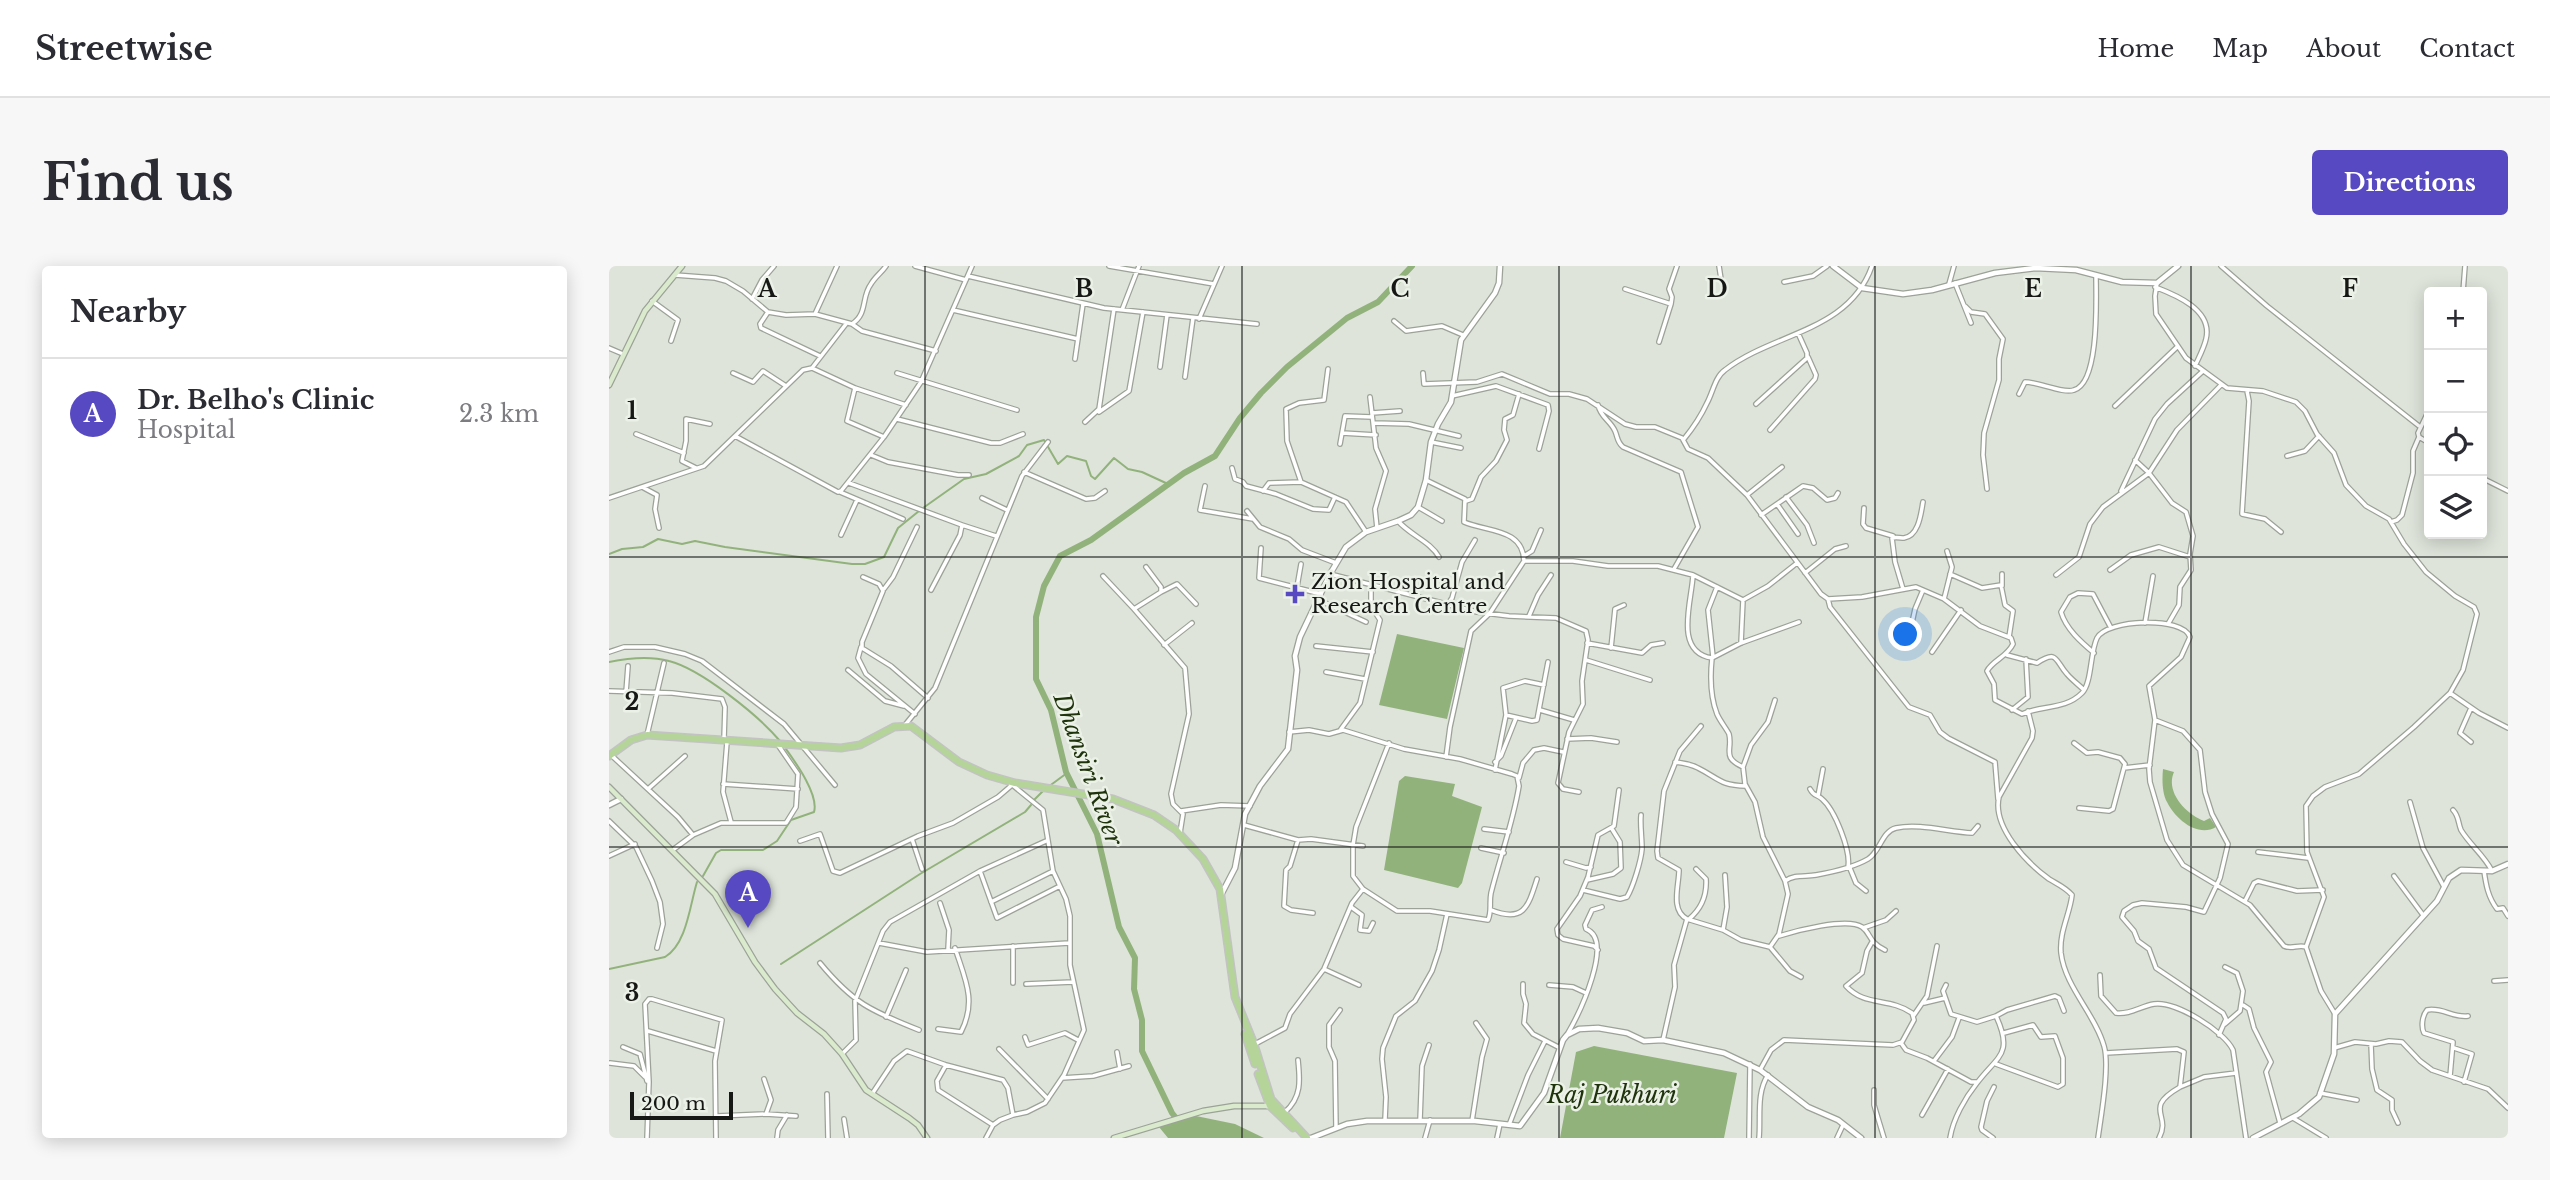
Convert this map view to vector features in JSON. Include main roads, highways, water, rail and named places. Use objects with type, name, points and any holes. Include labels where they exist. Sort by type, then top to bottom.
[{"type":"main road","points":[[609,385],[645,311],[682,266]]},
{"type":"main road","points":[[610,755],[631,740],[647,734],[854,746],[894,727],[905,725],[921,732],[959,762],[1010,784],[1102,796],[1154,815],[1180,833],[1198,854],[1220,896],[1233,988],[1273,1106],[1309,1138]]},
{"type":"main road","points":[[609,787],[674,849],[715,894],[755,962],[775,989],[842,1054],[871,1096],[909,1118],[927,1138]]},
{"type":"main road","points":[[1220,896],[1232,1003],[1273,1106],[1300,1138]]},
{"type":"main road","points":[[1114,1138],[1198,1112],[1234,1106],[1273,1106]]},
{"type":"water","points":[[1397,634],[1464,648],[1447,719],[1379,705]]},
{"type":"water","points":[[2163,769],[2174,772],[2172,787],[2184,808],[2204,821],[2210,818],[2216,827],[2209,830],[2195,828],[2175,815],[2164,794]]},
{"type":"water","points":[[1405,776],[1455,784],[1452,796],[1482,807],[1462,883],[1458,888],[1384,870],[1399,781]]},
{"type":"water","name":"Raj Pukhuri","points":[[1594,1046],[1737,1073],[1724,1138],[1560,1138],[1576,1052]]},
{"type":"water","points":[[1196,1116],[1235,1124],[1264,1138],[1168,1138],[1159,1127]]},
{"type":"waterway","name":"Dhansiri River","points":[[1180,1123],[1172,1113],[1142,1051],[1142,1020],[1134,989],[1135,958],[1119,927],[1097,834],[1066,772],[1051,710],[1036,679],[1036,617],[1044,586],[1060,556],[1091,540],[1184,473],[1215,456],[1240,418],[1287,367],[1347,318],[1378,302],[1412,266]]},
{"type":"waterway","points":[[923,508],[964,479],[986,474],[1019,456],[1027,445],[1044,440],[1058,464],[1067,456],[1086,461],[1091,476],[1095,479],[1114,458],[1128,469],[1142,472],[1168,484]]},
{"type":"waterway","points":[[609,554],[622,549],[643,547],[658,539],[682,544],[695,541],[865,564],[884,557],[898,528],[919,511]]},
{"type":"waterway","points":[[609,662],[647,658],[662,659],[682,666],[729,695],[780,741]]},
{"type":"waterway","points":[[703,876],[716,853],[721,850],[763,850],[777,841],[791,820],[814,812],[815,805],[810,788],[786,749]]},
{"type":"waterway","points":[[1048,787],[1067,773]]},
{"type":"waterway","points":[[1034,800],[1043,791]]},
{"type":"waterway","points":[[781,964],[920,874],[1025,812],[1031,805]]},
{"type":"waterway","points":[[609,969],[665,957],[672,951],[687,923],[697,882]]},
{"type":"place","name":"Zion Hospital and Research Centre","points":[[1295,594]]},
{"type":"place","name":"Dr. Belho's Clinic","points":[[748,928]]}]
